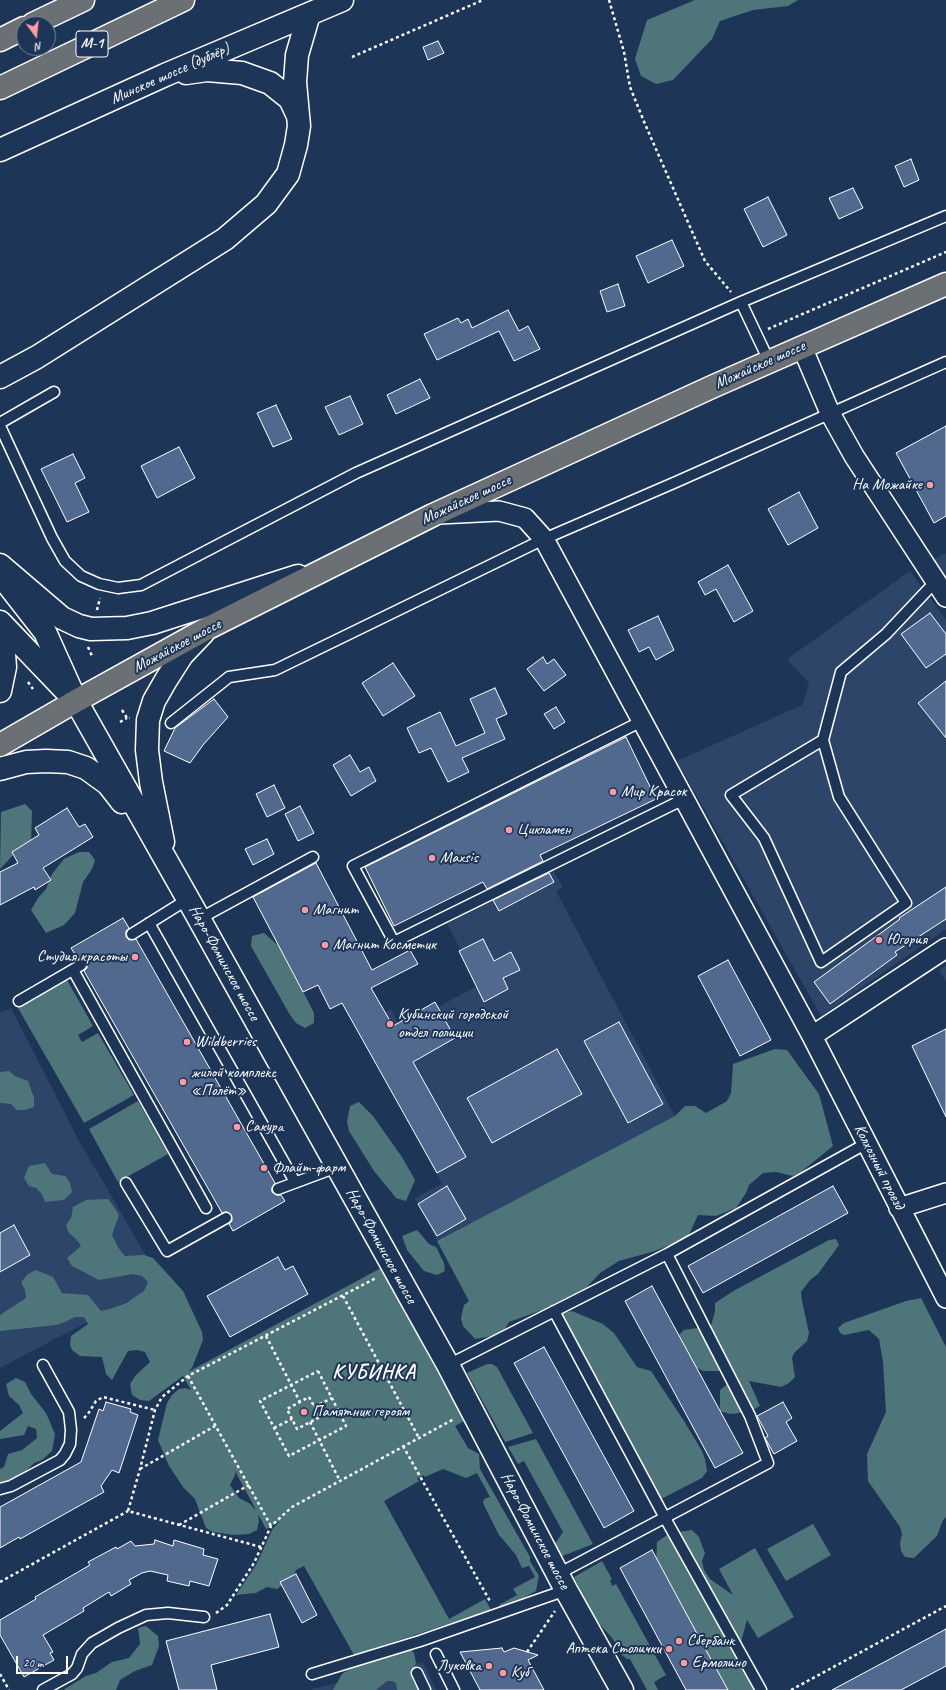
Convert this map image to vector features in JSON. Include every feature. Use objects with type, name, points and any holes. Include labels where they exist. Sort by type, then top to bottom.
[{"type":"main road","points":[[50,16],[84,0]]},
{"type":"main road","name":"М-1","points":[[0,88],[183,0]]},
{"type":"main road","name":"Минское шоссе (дублёр)","points":[[0,150],[165,75],[342,0]]},
{"type":"main road","points":[[0,377],[43,353],[225,239],[266,204],[288,174],[296,145],[299,118],[295,82],[297,55],[309,14]]},
{"type":"main road","points":[[0,40],[16,32]]},
{"type":"main road","points":[[165,75],[207,70],[242,73],[270,83],[290,99],[299,118]]},
{"type":"main road","name":"Можайское шоссе","points":[[0,745],[206,629],[433,515],[769,361],[946,284]]},
{"type":"main road","points":[[0,565],[62,618],[79,626],[91,629],[127,628],[152,623],[337,563]]},
{"type":"main road","name":"Наро-Фоминское шоссе","points":[[0,575],[45,632],[76,701],[188,898],[448,1365],[561,1590],[622,1690]]},
{"type":"main road","name":"Наро-Фоминское шоссе","points":[[0,622],[45,671],[76,701]]},
{"type":"main road","points":[[167,861],[151,782],[148,750],[148,720],[154,701],[166,680],[182,655],[206,629]]},
{"type":"main road","points":[[0,641],[4,654],[5,667],[0,691]]},
{"type":"main road","points":[[0,769],[26,762],[46,761],[68,762],[86,768],[108,784],[167,861]]},
{"type":"street","points":[[802,347],[830,413],[854,456],[946,597]]},
{"type":"street","name":"Колхозный проезд","points":[[433,515],[499,511],[525,518],[544,539],[812,1036],[946,1298]]},
{"type":"street","points":[[812,1036],[946,948]]},
{"type":"street","points":[[900,1208],[946,1193]]},
{"type":"lane","points":[[54,392],[0,424],[52,538],[65,561],[81,576],[104,585],[118,588],[141,585],[356,473],[741,302],[946,216]]},
{"type":"lane","points":[[741,302],[769,361]]},
{"type":"lane","points":[[171,723],[229,677],[275,670],[544,539],[946,362]]},
{"type":"lane","points":[[823,740],[731,795],[764,838],[821,962],[906,903],[839,797],[823,740],[840,672],[886,634],[936,581]]},
{"type":"lane","points":[[642,721],[353,866],[394,942],[684,799]]},
{"type":"lane","points":[[199,919],[313,857]]},
{"type":"lane","points":[[132,934],[188,898]]},
{"type":"lane","points":[[149,923],[295,1182]]},
{"type":"lane","points":[[19,1001],[77,968],[206,1208]]},
{"type":"lane","points":[[448,1365],[667,1254],[867,1143]]},
{"type":"lane","points":[[278,1189],[337,1168]]},
{"type":"lane","points":[[126,1183],[167,1251],[226,1218]]},
{"type":"lane","points":[[312,1674],[420,1641],[561,1590],[665,1518],[768,1463],[750,1416],[667,1254]]},
{"type":"lane","points":[[554,1311],[665,1518],[762,1690]]},
{"type":"lane","points":[[0,1489],[12,1486],[60,1460],[70,1444],[71,1430],[69,1412],[43,1365]]},
{"type":"lane","points":[[43,1690],[72,1674],[77,1668],[82,1654],[92,1643],[118,1628],[146,1615],[168,1613],[204,1617]]},
{"type":"lane","points":[[436,1654],[454,1690]]},
{"type":"lane","points":[[417,1673],[426,1690]]},
{"type":"path","points":[[352,56],[483,0]]},
{"type":"path","points":[[609,0],[624,52],[630,86],[648,131],[705,261],[741,302]]},
{"type":"path","points":[[756,334],[946,252]]},
{"type":"path","points":[[95,616],[104,585]]},
{"type":"path","points":[[22,681],[28,681],[33,678]]},
{"type":"path","points":[[28,681],[33,690]]},
{"type":"path","points":[[120,722],[127,718]]},
{"type":"path","points":[[128,1511],[155,1410],[162,1397],[188,1376],[376,1278]]},
{"type":"path","points":[[343,1296],[419,1438]]},
{"type":"path","points":[[266,1336],[300,1402]]},
{"type":"path","points":[[318,1371],[332,1398],[346,1426],[289,1456],[260,1401],[318,1371]]},
{"type":"path","points":[[188,1376],[271,1526]]},
{"type":"path","points":[[71,1430],[88,1414],[96,1401],[104,1397],[155,1410]]},
{"type":"path","points":[[309,1397],[314,1407],[320,1417],[297,1429],[287,1409],[309,1397]]},
{"type":"path","points":[[314,1407],[332,1398]]},
{"type":"path","points":[[204,1617],[216,1613],[227,1605],[254,1563],[271,1526],[292,1507],[454,1418]]},
{"type":"path","points":[[274,1428],[292,1419]]},
{"type":"path","points":[[310,1422],[340,1481]]},
{"type":"path","points":[[140,1469],[216,1426]]},
{"type":"path","points":[[403,1446],[498,1614]]},
{"type":"path","points":[[179,1525],[249,1485]]},
{"type":"path","points":[[0,1582],[128,1511],[262,1547]]},
{"type":"path","points":[[527,1652],[561,1590]]},
{"type":"path","points":[[791,1690],[946,1606]]},
{"type":"path","points":[[0,1674],[9,1690]]},
{"type":"shaded area","points":[[946,553],[946,578],[934,559]]},
{"type":"shaded area","points":[[910,571],[946,620],[946,929],[821,1016],[677,761],[802,705],[809,683],[787,659]]},
{"type":"shaded area","points":[[551,867],[563,887],[556,891],[675,1116],[437,1241],[415,1198],[442,1184],[358,1026],[391,1009],[400,1027],[479,985],[447,924]]},
{"type":"shaded area","points":[[946,965],[946,982],[939,970]]},
{"type":"shaded area","points":[[11,1008],[77,1137],[162,1283],[0,1368],[0,1013]]},
{"type":"shaded area","points":[[423,1662],[436,1690],[312,1690],[312,1689]]},
{"type":"green space","points":[[695,0],[798,0],[788,6],[753,10],[720,21],[712,39],[673,80],[656,84],[641,76],[635,59],[647,20]]},
{"type":"green space","points":[[25,804],[32,811],[31,843],[16,852],[0,869],[1,812]]},
{"type":"green space","points":[[79,852],[89,852],[95,860],[92,869],[83,882],[75,913],[64,925],[46,933],[31,910],[38,898],[46,889],[52,874],[64,859]]},
{"type":"green space","points":[[264,933],[282,949],[314,1013],[314,1023],[305,1028],[296,1023],[290,1015],[251,946],[252,936]]},
{"type":"green space","points":[[67,980],[93,1026],[78,1035],[82,1042],[98,1033],[134,1095],[84,1123],[18,1008]]},
{"type":"green space","points":[[775,1049],[787,1050],[819,1094],[833,1146],[801,1172],[793,1176],[776,1172],[763,1173],[749,1185],[746,1193],[736,1208],[716,1216],[698,1215],[688,1237],[655,1251],[619,1261],[600,1273],[587,1287],[542,1310],[509,1322],[505,1329],[498,1335],[475,1339],[463,1326],[461,1318],[464,1305],[469,1301],[437,1241],[675,1116],[685,1106],[695,1106],[706,1113],[727,1101],[731,1093],[733,1064]]},
{"type":"green space","points":[[9,1071],[15,1076],[28,1081],[34,1098],[34,1107],[25,1110],[17,1110],[11,1104],[0,1103],[0,1072]]},
{"type":"green space","points":[[138,1101],[168,1154],[118,1182],[89,1129]]},
{"type":"green space","points":[[359,1102],[373,1116],[402,1157],[415,1180],[406,1201],[396,1198],[374,1171],[349,1131],[347,1122],[350,1106]]},
{"type":"green space","points":[[45,1163],[52,1174],[65,1176],[70,1183],[72,1192],[64,1200],[45,1202],[42,1194],[36,1188],[29,1186],[24,1178],[29,1166]]},
{"type":"green space","points":[[108,1199],[119,1215],[112,1235],[119,1249],[125,1256],[144,1255],[153,1258],[183,1291],[202,1332],[203,1340],[192,1368],[188,1372],[381,1268],[464,1421],[455,1426],[468,1448],[479,1454],[480,1469],[530,1557],[530,1561],[539,1576],[536,1591],[502,1610],[499,1605],[517,1595],[513,1589],[535,1577],[529,1566],[522,1568],[516,1555],[499,1535],[483,1503],[484,1499],[490,1497],[477,1473],[466,1478],[443,1469],[425,1477],[424,1475],[417,1478],[419,1481],[384,1501],[449,1619],[485,1599],[491,1610],[354,1655],[304,1566],[296,1570],[293,1577],[277,1589],[267,1587],[256,1593],[236,1595],[256,1565],[273,1528],[280,1521],[266,1529],[258,1514],[259,1521],[257,1530],[249,1534],[234,1535],[213,1532],[206,1528],[195,1499],[183,1487],[169,1466],[158,1440],[167,1403],[172,1395],[179,1389],[185,1388],[191,1390],[183,1376],[149,1401],[140,1400],[132,1395],[130,1384],[136,1375],[150,1362],[145,1352],[137,1350],[128,1351],[112,1380],[106,1374],[102,1357],[80,1356],[72,1350],[70,1345],[71,1336],[88,1324],[84,1317],[75,1317],[56,1325],[0,1331],[0,1315],[26,1298],[25,1290],[21,1282],[28,1274],[36,1270],[53,1277],[62,1293],[88,1295],[101,1311],[126,1303],[144,1291],[148,1282],[142,1276],[133,1274],[99,1280],[72,1266],[67,1258],[81,1246],[69,1233],[66,1225],[71,1218],[73,1207],[86,1200]],"holes":[[[235,1471],[256,1510],[249,1503],[239,1498],[230,1485],[235,1475]]]},
{"type":"green space","points":[[417,1230],[429,1244],[436,1247],[444,1263],[445,1271],[437,1275],[424,1271],[407,1250],[402,1236]]},
{"type":"green space","points":[[836,1239],[839,1245],[818,1274],[810,1280],[801,1292],[809,1333],[807,1341],[794,1353],[792,1358],[795,1377],[789,1383],[781,1387],[749,1381],[760,1406],[749,1412],[730,1414],[720,1411],[720,1390],[730,1382],[729,1374],[721,1371],[703,1371],[692,1365],[677,1337],[684,1330],[711,1326],[715,1311],[715,1303],[735,1290],[829,1240]]},
{"type":"green space","points":[[921,1298],[946,1347],[946,1517],[943,1520],[937,1536],[914,1558],[905,1557],[901,1551],[900,1543],[902,1534],[900,1527],[868,1481],[867,1454],[886,1412],[883,1362],[879,1339],[869,1330],[844,1335],[840,1333],[838,1328],[844,1323],[906,1301]]},
{"type":"green space","points":[[572,1311],[603,1324],[614,1333],[637,1367],[651,1371],[702,1451],[707,1471],[702,1478],[659,1500],[565,1330],[555,1327],[554,1315]]},
{"type":"green space","points":[[487,1364],[492,1364],[497,1367],[533,1433],[505,1442],[467,1373]]},
{"type":"green space","points":[[16,1378],[25,1382],[31,1394],[46,1413],[55,1434],[52,1451],[42,1460],[34,1463],[10,1483],[0,1486],[0,1469],[4,1467],[8,1454],[22,1450],[37,1438],[36,1429],[28,1426],[24,1435],[0,1439],[0,1431],[23,1413],[19,1405],[9,1396],[6,1384]]},
{"type":"green space","points":[[536,1439],[593,1544],[560,1557],[554,1545],[563,1532],[524,1461],[518,1464],[508,1447]]},
{"type":"green space","points":[[813,1524],[831,1555],[786,1581],[767,1549]]},
{"type":"green space","points":[[692,1530],[699,1537],[705,1553],[702,1561],[704,1570],[710,1579],[733,1595],[719,1569],[755,1548],[794,1617],[758,1638],[747,1620],[741,1642],[742,1652],[765,1690],[721,1690],[703,1651],[707,1641],[691,1628],[656,1565],[657,1542],[670,1533]]},
{"type":"green space","points":[[602,1561],[612,1579],[610,1580],[612,1586],[616,1584],[666,1675],[654,1682],[658,1690],[647,1690],[630,1659],[627,1659],[621,1654],[613,1639],[593,1617],[574,1577]]},
{"type":"green space","points":[[146,1626],[158,1636],[159,1646],[152,1665],[135,1671],[120,1680],[116,1690],[63,1690],[86,1676],[96,1673],[112,1662],[129,1658],[140,1644],[138,1628]]},
{"type":"green space","points":[[406,1649],[411,1650],[414,1653],[416,1663],[412,1673],[413,1682],[420,1690],[397,1690],[396,1683],[387,1681],[376,1690],[333,1690],[342,1674],[359,1663]]},
{"type":"building","points":[[438,41],[444,53],[428,60],[423,47]]},
{"type":"building","points":[[911,159],[919,180],[904,187],[895,166]]},
{"type":"building","points":[[853,188],[863,208],[839,219],[829,198]]},
{"type":"building","points":[[768,197],[787,235],[763,247],[744,209]]},
{"type":"building","points":[[672,240],[684,266],[648,283],[636,256]]},
{"type":"building","points":[[618,284],[625,306],[607,312],[600,291]]},
{"type":"building","points":[[508,310],[519,331],[528,326],[540,349],[514,361],[499,331],[437,360],[424,334],[458,318],[461,323],[468,319],[472,328]]},
{"type":"building","points":[[420,379],[430,398],[396,414],[387,395]]},
{"type":"building","points":[[350,396],[363,424],[339,435],[325,407]]},
{"type":"building","points":[[276,405],[292,439],[273,447],[257,413]]},
{"type":"building","name":"На Можайке","points":[[946,426],[946,516],[934,523],[896,453]]},
{"type":"building","points":[[179,447],[195,478],[157,498],[141,466]]},
{"type":"building","points":[[73,454],[85,478],[75,483],[89,512],[67,522],[41,469]]},
{"type":"building","points":[[799,492],[818,528],[788,545],[768,509]]},
{"type":"building","points":[[728,565],[753,611],[734,622],[716,589],[705,595],[698,582]]},
{"type":"building","points":[[930,613],[946,634],[946,654],[926,668],[901,634]]},
{"type":"building","points":[[658,616],[674,650],[656,660],[649,647],[639,652],[628,630]]},
{"type":"building","points":[[543,657],[547,664],[554,659],[566,675],[544,691],[527,669]]},
{"type":"building","points":[[393,663],[415,696],[383,716],[362,683]]},
{"type":"building","points":[[946,681],[946,738],[918,703]]},
{"type":"building","points":[[495,688],[507,714],[496,719],[505,739],[462,758],[469,772],[448,782],[431,748],[419,753],[407,728],[440,712],[456,746],[485,733],[470,699]]},
{"type":"building","points":[[214,699],[228,717],[203,745],[190,763],[164,751],[175,728]]},
{"type":"building","points":[[556,707],[565,722],[554,729],[544,714]]},
{"type":"building","name":"Цикламен","points":[[626,737],[656,799],[540,855],[543,861],[487,889],[483,882],[394,926],[365,867]]},
{"type":"building","points":[[350,755],[360,772],[369,767],[376,781],[351,796],[333,765]]},
{"type":"building","points":[[274,785],[285,808],[267,817],[256,794]]},
{"type":"building","points":[[300,806],[314,833],[298,841],[285,814]]},
{"type":"building","points":[[67,808],[79,827],[85,824],[93,837],[43,868],[51,880],[35,890],[34,887],[0,905],[0,872],[18,863],[12,852],[39,835],[35,828]]},
{"type":"building","points":[[267,839],[274,854],[253,865],[245,849]]},
{"type":"building","points":[[316,863],[372,970],[410,950],[418,964],[371,988],[393,1026],[435,1002],[455,1038],[413,1062],[466,1157],[437,1173],[342,1003],[330,1009],[318,985],[303,992],[253,897]]},
{"type":"building","points":[[549,873],[554,882],[499,911],[493,900]]},
{"type":"building","points":[[946,887],[946,919],[895,952],[897,955],[830,1004],[814,982],[900,919],[899,918]]},
{"type":"building","name":"жилой комплекс «Полёт»","points":[[123,918],[129,928],[126,931],[126,937],[129,940],[136,939],[275,1183],[272,1188],[272,1192],[277,1195],[281,1195],[285,1201],[233,1231],[229,1224],[232,1221],[231,1215],[226,1212],[222,1213],[84,971],[87,968],[87,962],[84,959],[78,959],[71,948]]},
{"type":"building","points":[[483,939],[494,961],[511,952],[520,970],[503,978],[508,989],[484,1002],[459,951]]},
{"type":"building","points":[[728,960],[771,1040],[740,1056],[698,976]]},
{"type":"building","points":[[619,1022],[663,1104],[628,1123],[584,1041]]},
{"type":"building","points":[[946,1029],[946,1117],[912,1046]]},
{"type":"building","points":[[557,1049],[582,1094],[492,1143],[467,1098]]},
{"type":"building","points":[[447,1186],[466,1219],[437,1236],[418,1204]]},
{"type":"building","points":[[833,1186],[848,1213],[703,1293],[688,1266]]},
{"type":"building","points":[[14,1225],[30,1255],[0,1272],[0,1233]]},
{"type":"building","points":[[278,1257],[285,1270],[293,1266],[308,1294],[230,1337],[207,1296]]},
{"type":"building","points":[[652,1286],[743,1453],[715,1468],[625,1301]]},
{"type":"building","points":[[544,1347],[634,1511],[604,1528],[514,1363]]},
{"type":"building","points":[[106,1402],[131,1409],[130,1412],[138,1415],[119,1473],[112,1470],[101,1486],[104,1492],[20,1539],[19,1537],[0,1548],[0,1507],[81,1462],[99,1409],[103,1411]]},
{"type":"building","points":[[783,1402],[792,1418],[786,1422],[797,1441],[774,1454],[765,1438],[768,1436],[757,1416]]},
{"type":"building","points":[[155,1540],[173,1546],[174,1540],[204,1549],[203,1555],[218,1559],[209,1586],[190,1581],[189,1586],[167,1581],[168,1575],[150,1571],[142,1573],[129,1580],[131,1584],[111,1596],[109,1592],[83,1608],[84,1611],[43,1635],[53,1652],[50,1653],[54,1660],[24,1677],[0,1635],[0,1620],[36,1599],[35,1597],[90,1565],[88,1562],[116,1547],[117,1549],[131,1541],[135,1546],[154,1544]]},
{"type":"building","points":[[652,1550],[728,1690],[686,1690],[620,1568]]},
{"type":"building","points":[[296,1574],[317,1615],[302,1623],[280,1582]]},
{"type":"building","points":[[270,1614],[279,1647],[211,1665],[217,1690],[179,1690],[166,1641]]},
{"type":"building","points":[[946,1629],[946,1666],[901,1690],[832,1690]]},
{"type":"building","name":"Куб","points":[[502,1648],[504,1652],[514,1648],[538,1655],[528,1660],[544,1690],[480,1690],[460,1652]]},
{"type":"place","name":"На Можайке","points":[[930,485]]},
{"type":"place","name":"Мир Красок","points":[[613,792]]},
{"type":"place","name":"Цикламен","points":[[509,830]]},
{"type":"place","name":"Maxsis","points":[[432,858]]},
{"type":"place","name":"Магнит","points":[[305,910]]},
{"type":"place","name":"Югория","points":[[879,940]]},
{"type":"place","name":"Магнит Косметик","points":[[325,945]]},
{"type":"place","name":"Студия красоты","points":[[135,957]]},
{"type":"place","name":"Кубинский городской отдел полиции","points":[[390,1024]]},
{"type":"place","name":"Wildberries","points":[[187,1042]]},
{"type":"place","name":"жилой комплекс «Полёт»","points":[[183,1082]]},
{"type":"place","name":"Сакура","points":[[237,1127]]},
{"type":"place","name":"Флайт-фарм","points":[[264,1168]]},
{"type":"place","name":"Памятник героям","points":[[304,1412]]},
{"type":"place","name":"Сбербанк","points":[[679,1641]]},
{"type":"place","name":"Аптека Столички","points":[[669,1649]]},
{"type":"place","name":"Ермолино","points":[[684,1663]]},
{"type":"place","name":"Луковка","points":[[489,1666]]},
{"type":"place","name":"Куб","points":[[503,1673]]},
{"type":"district","name":"КУБИНКА","points":[[374,1373]]}]
